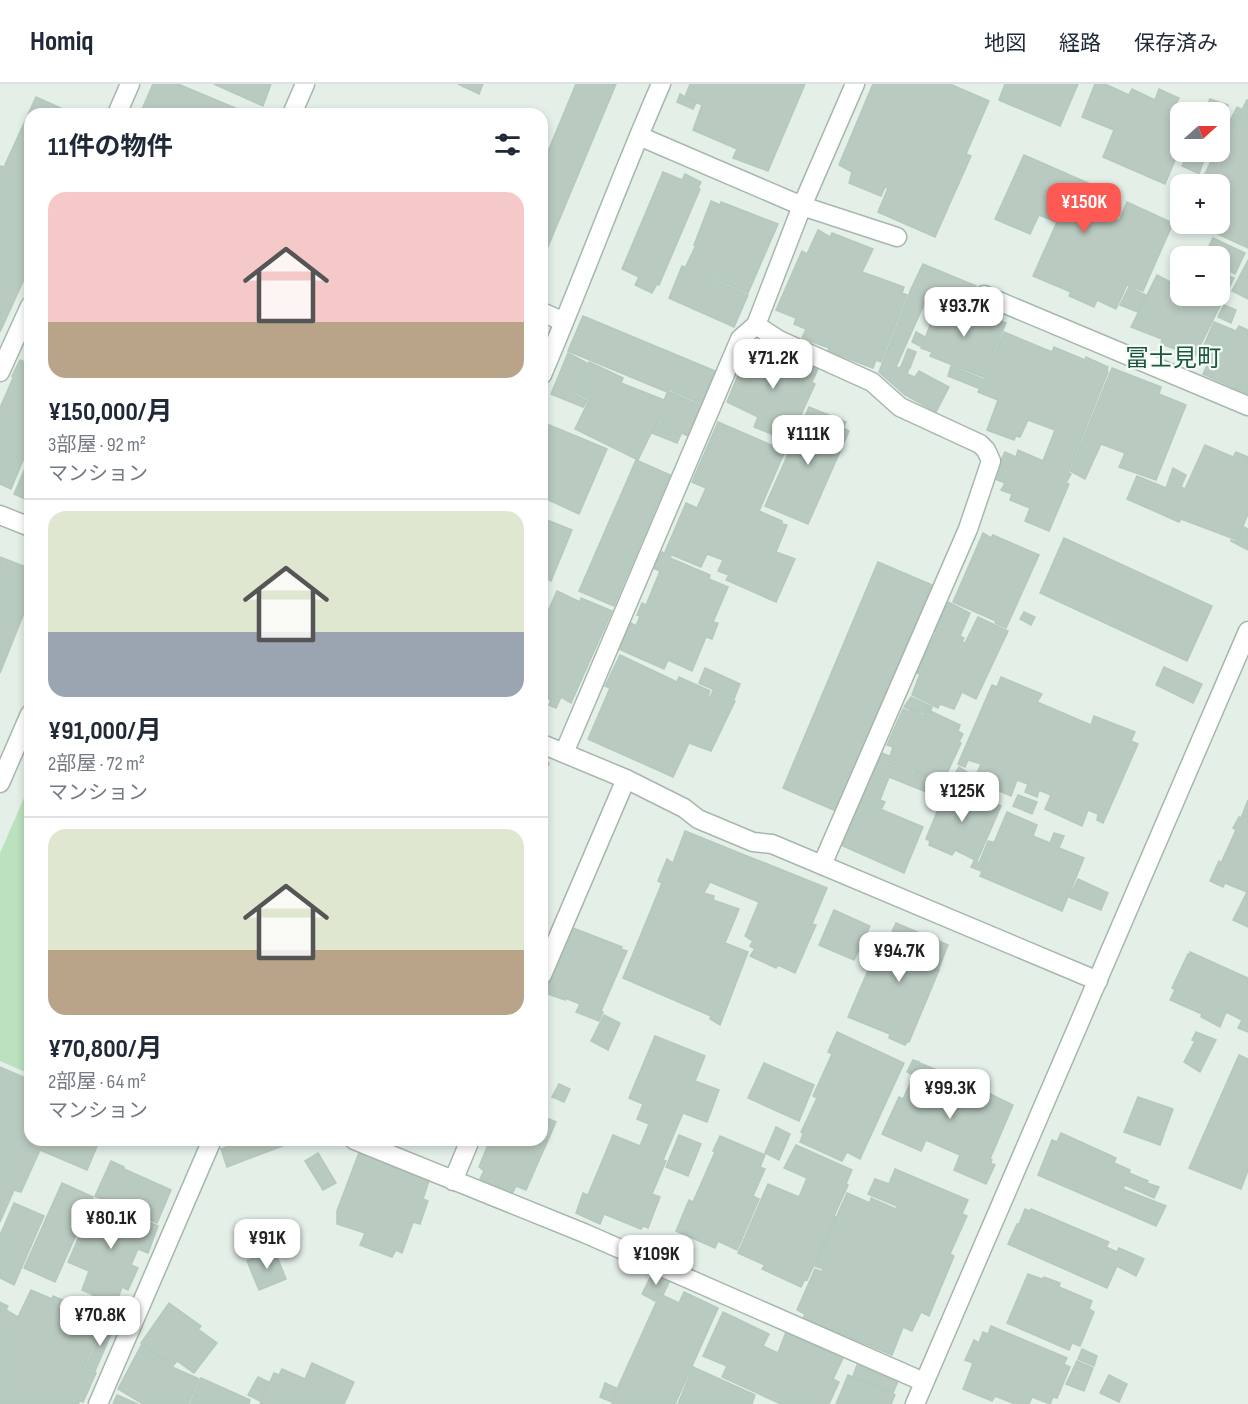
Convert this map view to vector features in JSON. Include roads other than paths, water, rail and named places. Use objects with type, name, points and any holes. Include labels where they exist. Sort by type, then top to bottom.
[{"type":"street","points":[[120,108],[130,84]]},
{"type":"street","points":[[295,108],[305,84]]},
{"type":"street","points":[[548,361],[661,84]]},
{"type":"street","points":[[564,753],[740,339],[756,325],[802,206],[855,84]]},
{"type":"street","points":[[639,136],[802,206],[897,237]]},
{"type":"street","points":[[984,295],[1248,406]]},
{"type":"street","points":[[548,315],[564,322]]},
{"type":"street","points":[[0,372],[24,319]]},
{"type":"street","points":[[756,325],[779,340],[872,382],[900,407],[980,444],[991,461],[968,529],[822,865]]},
{"type":"street","points":[[0,514],[24,524]]},
{"type":"street","points":[[915,1404],[1248,632]]},
{"type":"street","points":[[0,783],[24,728]]},
{"type":"street","points":[[548,746],[626,779],[684,808],[698,819],[753,842],[772,844],[1098,981]]},
{"type":"street","points":[[548,961],[626,779]]},
{"type":"street","points":[[98,1404],[209,1146]]},
{"type":"street","points":[[368,1146],[584,1233],[924,1382]]},
{"type":"street","points":[[453,1181],[468,1146]]},
{"type":"district","name":"冨士見町","points":[[1173,358]]}]
